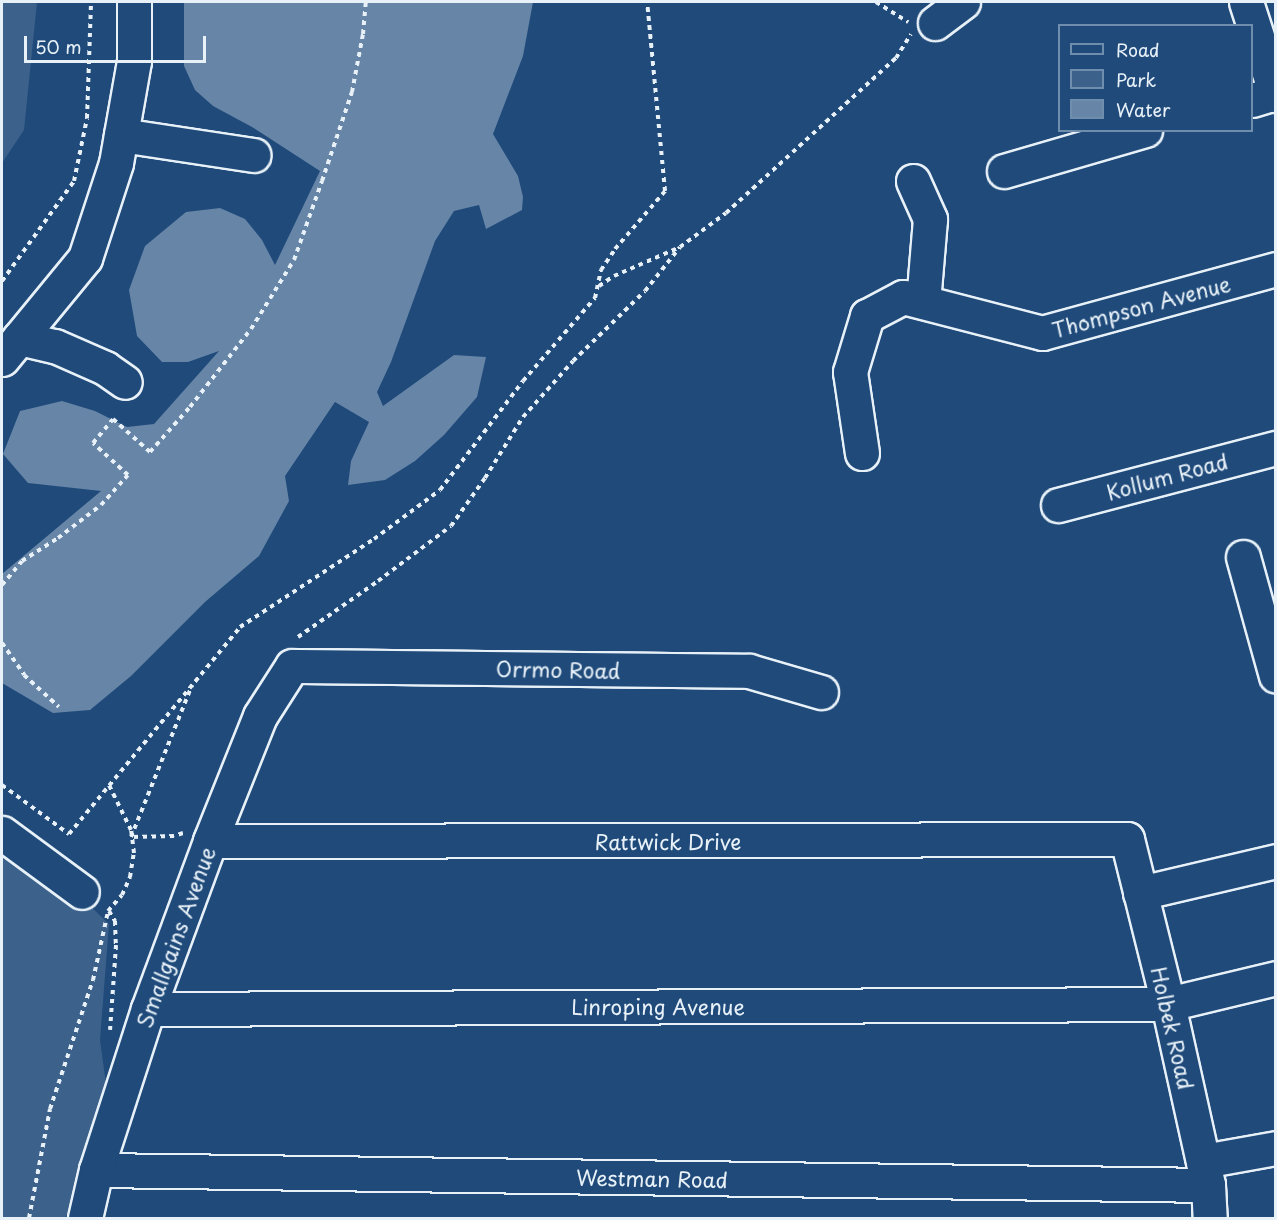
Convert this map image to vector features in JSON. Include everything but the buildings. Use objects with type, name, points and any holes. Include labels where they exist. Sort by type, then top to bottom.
[{"type":"street","points":[[10,349],[85,258],[116,163],[134,61],[134,2]]},
{"type":"street","points":[[930,22],[963,2]]},
{"type":"street","points":[[1246,2],[1253,24]]},
{"type":"street","points":[[1253,24],[1275,94],[1253,100]]},
{"type":"street","points":[[1004,171],[1138,132]]},
{"type":"street","points":[[121,135],[253,155]]},
{"type":"street","points":[[913,181],[930,219],[923,302]]},
{"type":"street","name":"Thompson Avenue","points":[[862,453],[850,372],[867,316],[903,297],[1042,333],[1275,269]]},
{"type":"street","points":[[10,349],[55,346],[105,368],[125,382]]},
{"type":"street","name":"Kollum Road","points":[[1058,505],[1275,448]]},
{"type":"street","points":[[1243,558],[1275,676]]},
{"type":"street","name":"Orrmo Road","points":[[290,654],[749,671],[821,692]]},
{"type":"street","name":"Smallgains Avenue","points":[[85,1218],[96,1170],[148,1009],[199,832],[290,654]]},
{"type":"street","name":"Rattwick Drive","points":[[199,832],[1127,839]]},
{"type":"street","points":[[2,833],[82,892]]},
{"type":"street","name":"Holbek Road","points":[[1127,839],[1168,1004],[1206,1173],[1210,1218]]},
{"type":"street","points":[[1140,893],[1275,861]]},
{"type":"street","name":"Linroping Avenue","points":[[148,1009],[1168,1004],[1275,978]]},
{"type":"street","name":"Westman Road","points":[[96,1170],[1206,1173],[1275,1148]]},
{"type":"path","points":[[2,280],[74,181],[87,118],[91,2]]},
{"type":"path","points":[[2,585],[22,561],[58,538],[101,505],[128,475],[93,443],[113,419],[150,452],[190,407],[257,319],[294,260],[352,92],[363,33],[366,2]]},
{"type":"path","points":[[2,785],[69,834],[240,627],[374,539],[440,490],[523,381],[595,298],[601,270],[615,249],[665,191],[647,2]]},
{"type":"path","points":[[876,2],[909,22],[930,22]]},
{"type":"path","points":[[599,286],[614,276],[680,247],[726,213],[896,58],[913,32],[930,22]]},
{"type":"path","points":[[290,654],[378,581],[451,525],[485,478],[523,417],[573,361],[645,291],[680,247]]},
{"type":"path","points":[[2,643],[24,675],[59,707]]},
{"type":"path","points":[[131,837],[193,682]]},
{"type":"path","points":[[29,1218],[50,1109],[93,981],[108,910],[122,895],[130,877],[134,853],[131,837],[126,819],[109,785]]},
{"type":"path","points":[[131,837],[174,836],[199,832]]},
{"type":"path","points":[[82,892],[104,905],[116,921],[110,1033]]},
{"type":"green space","points":[[2,2],[37,2],[24,130],[2,163]]},
{"type":"green space","points":[[2,842],[84,900],[109,924],[100,1040],[106,1084],[66,1218],[2,1218]]},
{"type":"water","points":[[184,2],[533,2],[523,56],[493,134],[518,176],[523,197],[522,210],[486,229],[479,205],[454,211],[435,241],[391,362],[377,392],[383,406],[454,355],[486,357],[477,397],[444,435],[415,461],[385,480],[348,485],[351,461],[369,422],[335,402],[285,476],[289,501],[259,556],[205,602],[131,676],[90,710],[53,713],[2,683],[2,574],[101,491],[28,483],[3,454],[20,411],[62,401],[95,411],[127,427],[154,424],[219,351],[188,362],[162,362],[137,336],[129,290],[145,246],[186,212],[220,208],[245,219],[262,240],[275,265],[320,171],[252,127],[213,106],[195,90],[184,66]]}]
